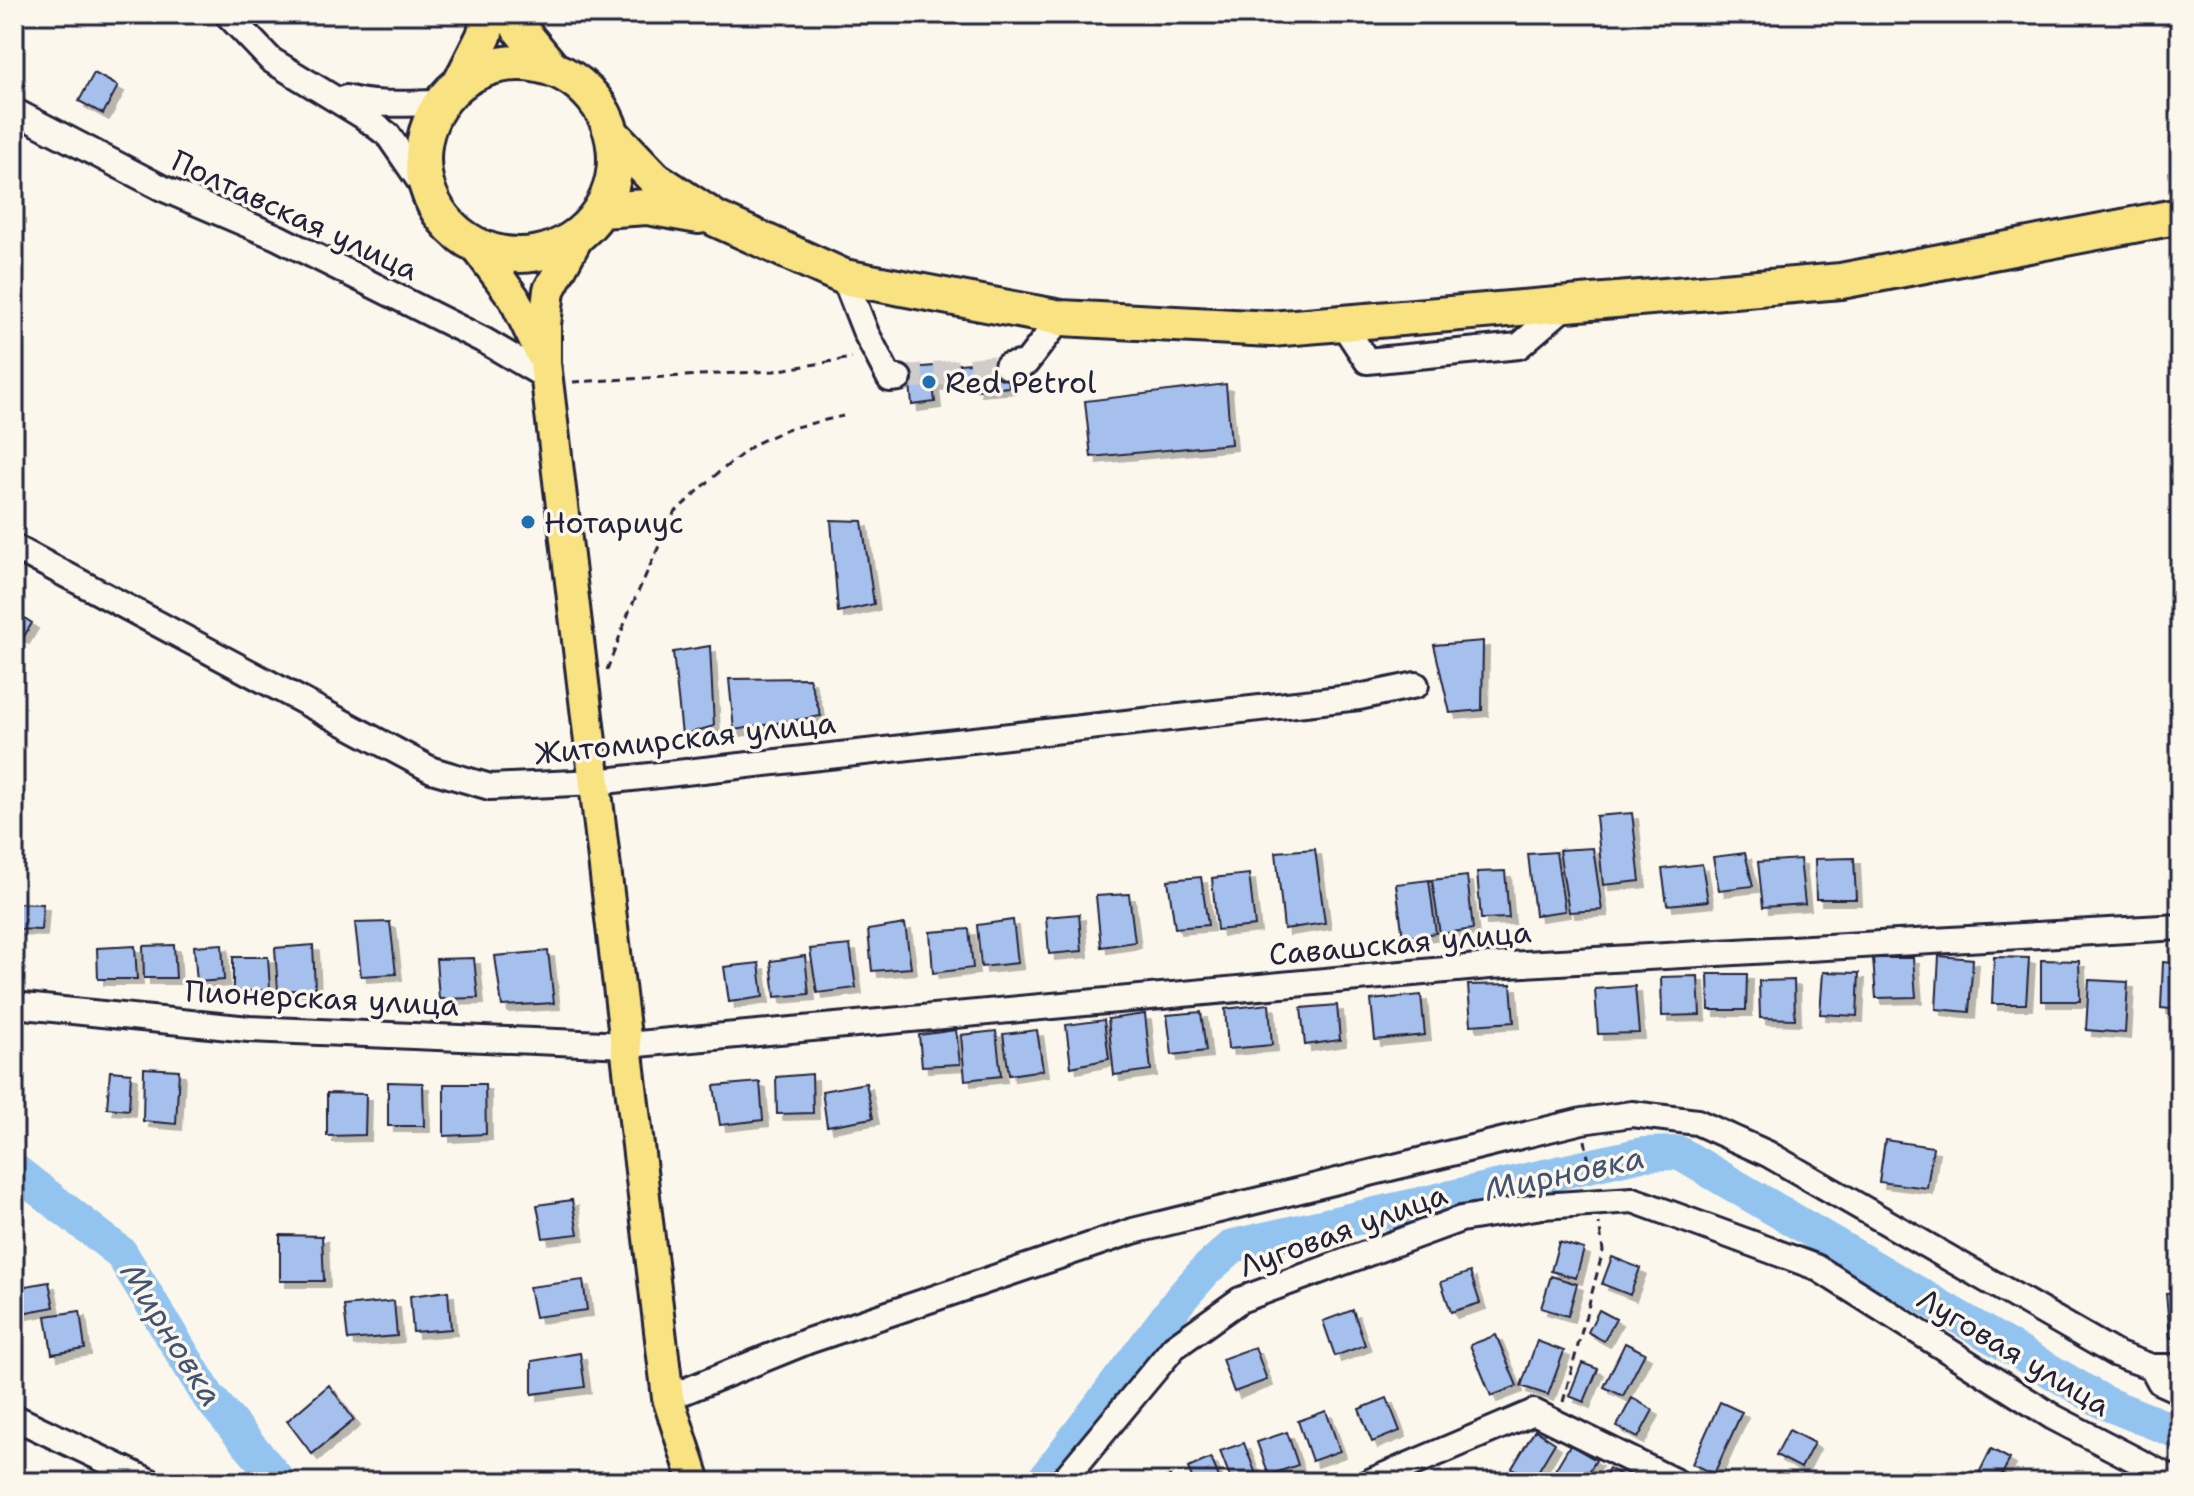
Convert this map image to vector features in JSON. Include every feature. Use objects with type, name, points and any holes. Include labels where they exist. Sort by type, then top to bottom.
[{"type":"highway","points":[[490,14],[484,36],[426,132],[423,164],[430,196],[448,224],[474,244],[500,253],[528,255],[555,249],[590,222],[647,207],[716,219]]},
{"type":"highway","points":[[512,14],[519,28],[552,68]]},
{"type":"highway","points":[[451,92],[489,67],[521,62],[552,68],[579,83],[600,106],[612,134],[615,173],[590,222]]},
{"type":"highway","points":[[612,134],[655,179],[716,219],[844,277],[1061,318],[1271,329],[1841,281],[2180,216]]},
{"type":"main road","points":[[590,222],[549,290],[545,325],[547,371],[668,1398],[695,1482]]},
{"type":"main road","points":[[474,244],[514,298],[547,371]]},
{"type":"street","points":[[227,14],[271,60],[363,116],[388,135],[430,196]]},
{"type":"street","points":[[321,91],[370,104],[451,92]]},
{"type":"street","name":"Полтавская улица","points":[[14,111],[162,188],[277,237],[547,371]]},
{"type":"street","points":[[844,277],[866,333],[890,379],[899,378]]},
{"type":"street","points":[[1007,366],[1026,363],[1061,318]]},
{"type":"street","name":"Житомирская улица","points":[[14,547],[432,770],[490,787],[596,782],[1359,697],[1416,685]]},
{"type":"street","name":"Савашская улица","points":[[627,1045],[1489,966],[2180,927]]},
{"type":"street","name":"Пионерская улица","points":[[14,1005],[249,1029],[627,1045]]},
{"type":"street","points":[[668,1398],[808,1341],[1133,1231],[1582,1121],[1632,1114],[1697,1122],[1768,1154],[2116,1354],[2152,1367],[2180,1367]]},
{"type":"street","name":"Луговая улица","points":[[1062,1482],[1174,1347],[1240,1300],[1461,1219],[1594,1197],[1633,1200],[1816,1267],[2053,1417],[2178,1482]]},
{"type":"street","points":[[2152,1367],[2160,1382],[2180,1391]]},
{"type":"street","points":[[1369,1482],[1534,1412],[1676,1482]]},
{"type":"street","points":[[14,1417],[151,1482]]},
{"type":"path","points":[[547,371],[569,382],[774,371],[852,358]]},
{"type":"path","points":[[605,674],[674,513],[755,444],[787,429],[843,416]]},
{"type":"path","points":[[1558,1424],[1603,1251],[1582,1121]]},
{"type":"building","points":[[94,73],[118,86],[103,114],[79,101]]},
{"type":"building","name":"Red Petrol","points":[[1007,360],[1009,387],[976,390],[975,380],[933,384],[935,402],[912,405],[910,383],[900,384],[899,369]]},
{"type":"building","points":[[1226,384],[1231,444],[1091,457],[1085,401]]},
{"type":"building","points":[[831,520],[862,521],[874,604],[838,612]]},
{"type":"building","points":[[14,611],[32,623],[23,638],[14,632]]},
{"type":"building","points":[[1483,641],[1482,710],[1450,713],[1434,645]]},
{"type":"building","points":[[710,646],[714,726],[682,735],[673,652]]},
{"type":"building","points":[[809,678],[821,716],[734,730],[729,679]]},
{"type":"building","points":[[1632,813],[1640,881],[1603,885],[1596,816]]},
{"type":"building","points":[[1593,848],[1602,910],[1569,912],[1559,850]]},
{"type":"building","points":[[1315,849],[1325,923],[1284,929],[1276,852]]},
{"type":"building","points":[[1556,852],[1565,911],[1535,915],[1528,854]]},
{"type":"building","points":[[1745,853],[1753,886],[1719,890],[1713,857]]},
{"type":"building","points":[[1854,858],[1856,899],[1816,899],[1815,859]]},
{"type":"building","points":[[1800,859],[1805,904],[1763,907],[1758,862]]},
{"type":"building","points":[[1702,864],[1708,901],[1667,905],[1662,869]]},
{"type":"building","points":[[1505,871],[1509,918],[1481,919],[1477,872]]},
{"type":"building","points":[[1249,874],[1255,926],[1217,930],[1212,878]]},
{"type":"building","points":[[1467,876],[1473,929],[1440,934],[1432,880]]},
{"type":"building","points":[[1201,877],[1208,925],[1175,928],[1168,880]]},
{"type":"building","points":[[1429,880],[1436,933],[1403,938],[1396,884]]},
{"type":"building","points":[[1129,894],[1135,942],[1101,947],[1096,896]]},
{"type":"building","points":[[14,903],[43,904],[41,930],[14,929]]},
{"type":"building","points":[[1079,914],[1082,951],[1049,954],[1046,917]]},
{"type":"building","points":[[1013,920],[1018,963],[981,967],[977,925]]},
{"type":"building","points":[[390,922],[396,974],[361,976],[355,923]]},
{"type":"building","points":[[905,924],[911,968],[872,971],[868,930]]},
{"type":"building","points":[[969,929],[973,968],[933,973],[930,932]]},
{"type":"building","points":[[222,944],[224,980],[197,982],[194,946]]},
{"type":"building","points":[[174,945],[176,978],[144,978],[143,946]]},
{"type":"building","points":[[313,945],[315,989],[278,991],[275,948]]},
{"type":"building","points":[[850,945],[856,988],[817,993],[810,949]]},
{"type":"building","points":[[135,946],[137,979],[98,979],[97,948]]},
{"type":"building","points":[[548,951],[554,1003],[502,1006],[495,956]]},
{"type":"building","points":[[805,956],[809,994],[775,997],[771,961]]},
{"type":"building","points":[[1939,956],[1973,959],[1969,1012],[1936,1009]]},
{"type":"building","points":[[233,957],[268,957],[270,990],[233,992]]},
{"type":"building","points":[[1994,957],[2029,958],[2026,1004],[1992,1004]]},
{"type":"building","points":[[474,958],[478,998],[439,999],[436,959]]},
{"type":"building","points":[[1873,958],[1913,958],[1916,997],[1876,998]]},
{"type":"building","points":[[2041,960],[2079,961],[2080,1001],[2041,1001]]},
{"type":"building","points":[[2163,962],[2180,964],[2180,1010],[2161,1008]]},
{"type":"building","points":[[759,963],[763,997],[729,1002],[724,967]]},
{"type":"building","points":[[1823,972],[1859,973],[1857,1016],[1820,1014]]},
{"type":"building","points":[[1708,974],[1747,974],[1746,1010],[1709,1010]]},
{"type":"building","points":[[1698,976],[1700,1015],[1662,1016],[1661,977]]},
{"type":"building","points":[[1794,980],[1795,1019],[1760,1018],[1759,981]]},
{"type":"building","points":[[2089,980],[2128,982],[2125,1033],[2086,1030]]},
{"type":"building","points":[[1511,984],[1514,1022],[1471,1025],[1468,985]]},
{"type":"building","points":[[1635,986],[1639,1033],[1598,1034],[1595,989]]},
{"type":"building","points":[[1421,995],[1425,1035],[1375,1040],[1371,1000]]},
{"type":"building","points":[[1269,1004],[1272,1045],[1228,1049],[1225,1009]]},
{"type":"building","points":[[1337,1005],[1340,1040],[1305,1045],[1301,1008]]},
{"type":"building","points":[[1201,1012],[1206,1051],[1172,1055],[1167,1015]]},
{"type":"building","points":[[1145,1014],[1151,1070],[1114,1075],[1108,1019]]},
{"type":"building","points":[[1104,1020],[1109,1059],[1071,1067],[1066,1025]]},
{"type":"building","points":[[956,1030],[960,1064],[922,1066],[919,1035]]},
{"type":"building","points":[[1037,1030],[1043,1070],[1009,1075],[1003,1034]]},
{"type":"building","points":[[996,1031],[1001,1076],[965,1080],[961,1035]]},
{"type":"building","points":[[144,1068],[179,1070],[176,1124],[143,1121]]},
{"type":"building","points":[[110,1071],[131,1073],[129,1110],[107,1108]]},
{"type":"building","points":[[812,1074],[813,1113],[777,1114],[776,1077]]},
{"type":"building","points":[[388,1082],[423,1083],[424,1126],[388,1126]]},
{"type":"building","points":[[760,1082],[763,1120],[720,1125],[714,1086]]},
{"type":"building","points":[[866,1083],[873,1118],[827,1126],[822,1091]]},
{"type":"building","points":[[444,1084],[485,1084],[486,1134],[444,1136]]},
{"type":"building","points":[[327,1093],[366,1094],[365,1135],[327,1136]]},
{"type":"building","points":[[1885,1140],[1933,1147],[1927,1188],[1879,1182]]},
{"type":"building","points":[[572,1200],[578,1234],[543,1238],[537,1205]]},
{"type":"building","points":[[280,1235],[322,1236],[324,1281],[280,1281]]},
{"type":"building","points":[[1559,1242],[1584,1249],[1576,1278],[1551,1271]]},
{"type":"building","points":[[1612,1257],[1640,1268],[1630,1295],[1602,1284]]},
{"type":"building","points":[[1470,1272],[1480,1303],[1451,1312],[1441,1282]]},
{"type":"building","points":[[1551,1276],[1577,1284],[1568,1316],[1541,1308]]},
{"type":"building","points":[[583,1280],[587,1310],[535,1317],[529,1287]]},
{"type":"building","points":[[49,1282],[54,1307],[16,1314],[14,1288]]},
{"type":"building","points":[[448,1291],[451,1329],[413,1332],[410,1296]]},
{"type":"building","points":[[2180,1292],[2180,1337],[2170,1338],[2166,1293]]},
{"type":"building","points":[[394,1301],[397,1336],[348,1340],[344,1306]]},
{"type":"building","points":[[1353,1310],[1365,1345],[1335,1356],[1323,1321]]},
{"type":"building","points":[[1599,1310],[1616,1319],[1604,1341],[1588,1332]]},
{"type":"building","points":[[80,1311],[85,1349],[52,1354],[46,1316]]},
{"type":"building","points":[[1496,1335],[1517,1386],[1491,1396],[1470,1345]]},
{"type":"building","points":[[1537,1341],[1564,1351],[1548,1395],[1521,1386]]},
{"type":"building","points":[[1625,1343],[1645,1353],[1623,1396],[1604,1387]]},
{"type":"building","points":[[1255,1347],[1267,1380],[1234,1392],[1222,1359]]},
{"type":"building","points":[[580,1353],[585,1387],[532,1394],[532,1361]]},
{"type":"building","points":[[1582,1363],[1598,1369],[1584,1402],[1569,1396]]},
{"type":"building","points":[[329,1385],[354,1420],[312,1454],[287,1421]]},
{"type":"building","points":[[1387,1398],[1400,1431],[1372,1442],[1359,1409]]},
{"type":"building","points":[[1632,1398],[1653,1410],[1638,1438],[1617,1426]]},
{"type":"building","points":[[1720,1402],[1742,1412],[1714,1474],[1692,1464]]},
{"type":"building","points":[[1326,1411],[1340,1451],[1312,1461],[1298,1421]]},
{"type":"building","points":[[1535,1430],[1555,1443],[1533,1480],[1512,1468]]},
{"type":"building","points":[[1789,1430],[1814,1443],[1801,1468],[1776,1455]]},
{"type":"building","points":[[1287,1432],[1298,1465],[1269,1475],[1257,1442]]},
{"type":"building","points":[[1244,1443],[1257,1477],[1232,1482],[1220,1451]]},
{"type":"building","points":[[1570,1445],[1596,1460],[1583,1482],[1565,1482],[1552,1475]]},
{"type":"building","points":[[1991,1449],[2010,1459],[1998,1482],[1981,1482],[1976,1479]]},
{"type":"building","points":[[1211,1458],[1221,1482],[1194,1482],[1188,1468]]},
{"type":"building","points":[[1609,1468],[1633,1482],[1601,1482]]},
{"type":"building","points":[[1916,1470],[1939,1482],[1910,1482]]},
{"type":"building","points":[[1170,1476],[1173,1482],[1154,1482]]},
{"type":"waterway","name":"Мирновка","points":[[1042,1482],[1182,1297],[1233,1246],[1642,1154],[1679,1153],[2105,1403],[2180,1433]]},
{"type":"waterway","name":"Мирновка","points":[[14,1170],[121,1253],[208,1396],[280,1482]]},
{"type":"tunnel","points":[[899,378],[1007,366]]},
{"type":"place","name":"Red Petrol","points":[[929,382]]},
{"type":"place","name":"Нотариус","points":[[528,522]]}]
